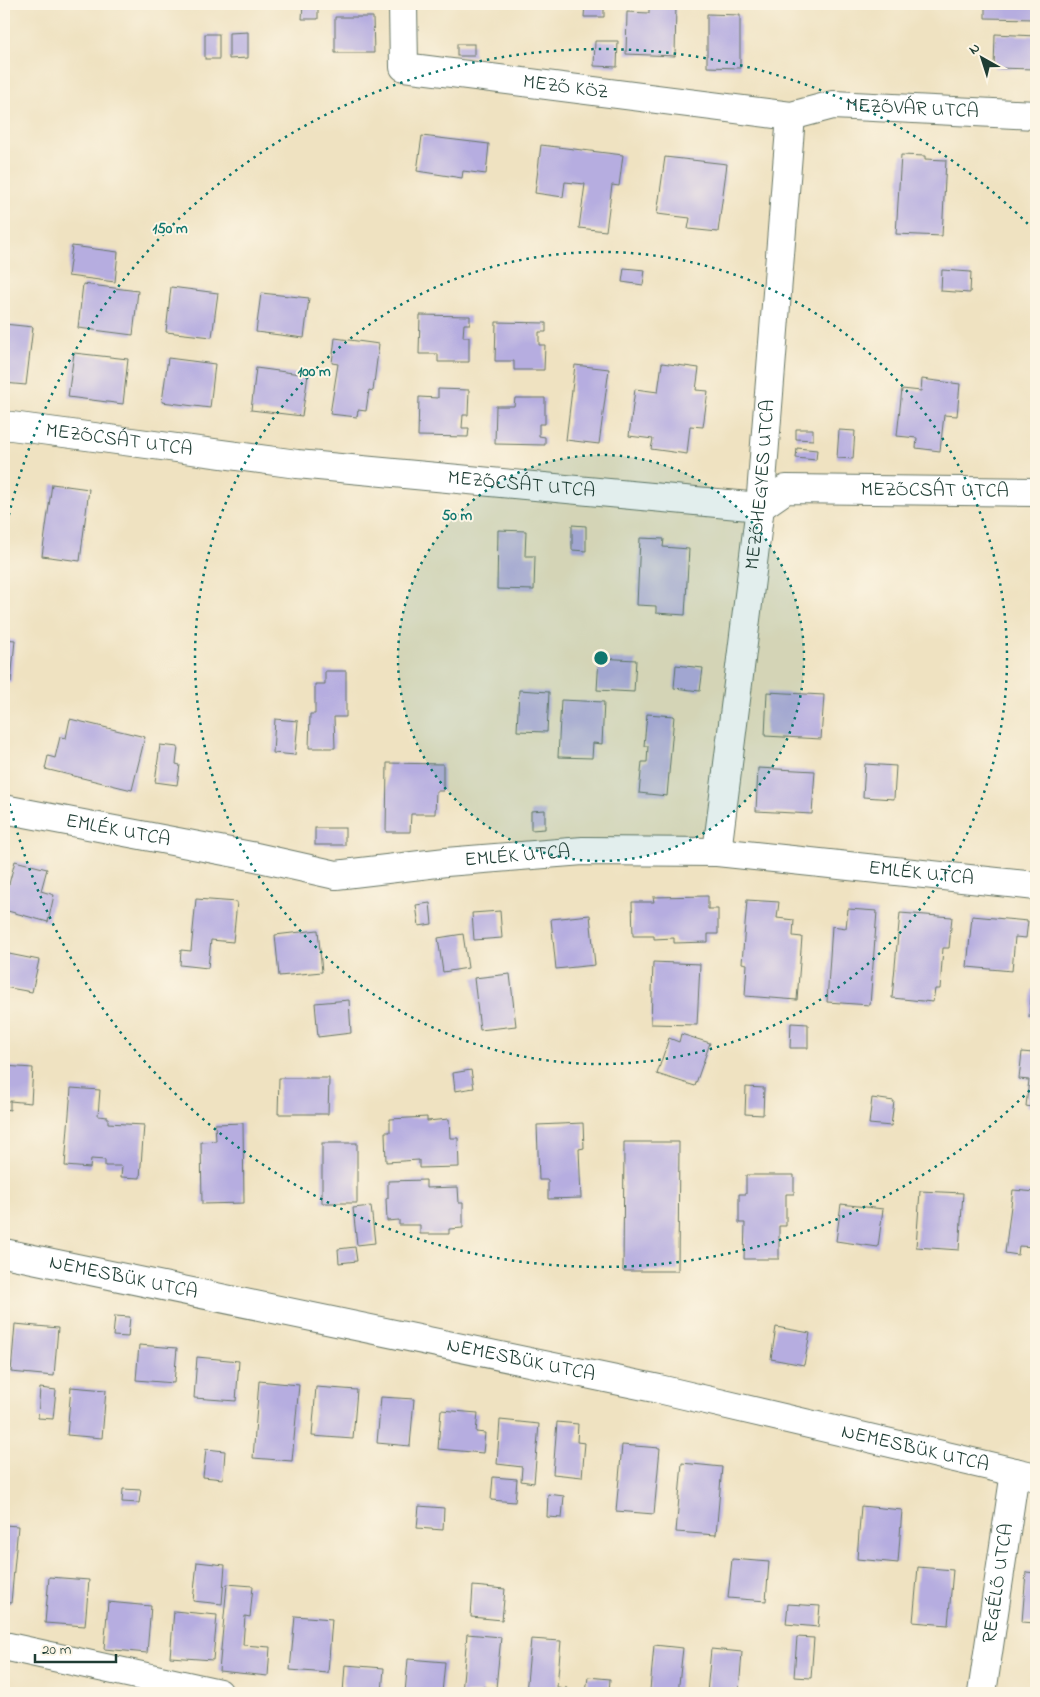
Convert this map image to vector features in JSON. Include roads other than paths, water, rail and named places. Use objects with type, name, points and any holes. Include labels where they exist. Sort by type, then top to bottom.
[{"type":"street","name":"MEZŐ KÖZ","points":[[403,4],[404,67],[791,116]]},
{"type":"street","name":"MEZŐVÁR UTCA","points":[[791,116],[833,105],[1036,115]]},
{"type":"street","name":"MEZŐHEGYES UTCA","points":[[717,852],[760,507],[791,116]]},
{"type":"street","name":"MEZŐCSÁT UTCA","points":[[4,425],[298,464],[760,507],[786,489],[1036,492]]},
{"type":"street","name":"EMLÉK UTCA","points":[[4,808],[251,856],[336,875],[446,862],[583,851],[717,852],[1036,886]]},
{"type":"street","name":"NEMESBÜK UTCA","points":[[4,1253],[659,1389],[1026,1474]]},
{"type":"street","name":"REGÉLŐ UTCA","points":[[982,1693],[1026,1474]]},
{"type":"street","points":[[4,1646],[219,1693]]}]
